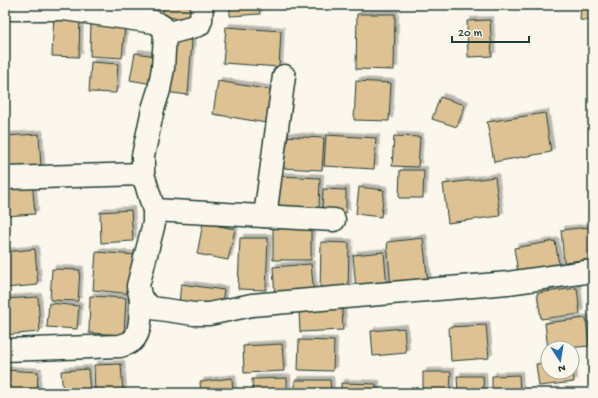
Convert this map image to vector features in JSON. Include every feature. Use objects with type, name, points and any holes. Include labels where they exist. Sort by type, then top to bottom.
[{"type":"street","points":[[165,34],[199,25],[201,20],[202,5]]},
{"type":"street","points":[[5,9],[64,9],[154,22],[162,26],[165,34],[163,68],[143,156],[143,174],[154,210],[154,223],[138,286],[141,299],[140,326],[136,336],[130,342],[120,346],[5,350]]},
{"type":"street","points":[[265,216],[284,76]]},
{"type":"street","points":[[5,178],[143,174]]},
{"type":"street","points":[[154,210],[334,220]]},
{"type":"street","points":[[141,299],[152,308],[194,314],[209,314],[252,305],[508,283],[593,271]]},
{"type":"building","points":[[111,5],[142,5],[142,12]]},
{"type":"building","points":[[163,5],[196,5],[196,19],[163,17]]},
{"type":"building","points":[[230,5],[259,5],[260,14],[230,16]]},
{"type":"building","points":[[415,5],[450,5],[450,7],[415,8]]},
{"type":"building","points":[[460,5],[501,5],[501,6],[460,10]]},
{"type":"building","points":[[581,5],[593,5],[593,21],[580,20]]},
{"type":"building","points":[[54,13],[80,14],[79,57],[52,56]]},
{"type":"building","points":[[357,14],[395,14],[394,70],[356,69]]},
{"type":"building","points":[[490,20],[492,56],[468,57],[467,21]]},
{"type":"building","points":[[91,21],[125,25],[122,58],[90,56]]},
{"type":"building","points":[[226,27],[281,31],[279,67],[223,63]]},
{"type":"building","points":[[167,39],[192,40],[188,95],[165,92]]},
{"type":"building","points":[[135,53],[156,56],[152,84],[130,80]]},
{"type":"building","points":[[91,62],[118,64],[116,93],[89,92]]},
{"type":"building","points":[[218,81],[277,91],[272,124],[213,114]]},
{"type":"building","points":[[356,81],[391,83],[389,121],[354,120]]},
{"type":"building","points":[[440,97],[465,105],[457,127],[432,119]]},
{"type":"building","points":[[545,113],[551,152],[494,162],[487,122]]},
{"type":"building","points":[[39,134],[41,168],[5,170],[5,136]]},
{"type":"building","points":[[326,135],[376,138],[374,169],[324,166]]},
{"type":"building","points":[[281,136],[324,138],[322,170],[280,168]]},
{"type":"building","points":[[394,136],[420,137],[418,167],[392,166]]},
{"type":"building","points":[[400,170],[424,170],[423,198],[399,198]]},
{"type":"building","points":[[280,176],[320,178],[319,209],[278,207]]},
{"type":"building","points":[[495,177],[500,216],[448,223],[443,184]]},
{"type":"building","points":[[32,181],[35,214],[5,216],[5,183]]},
{"type":"building","points":[[359,187],[384,190],[381,217],[356,214]]},
{"type":"building","points":[[323,189],[346,190],[346,213],[322,212]]},
{"type":"building","points":[[131,210],[133,241],[101,243],[100,212]]},
{"type":"building","points":[[203,223],[235,229],[228,260],[197,254]]},
{"type":"building","points":[[273,226],[311,227],[311,260],[273,260]]},
{"type":"building","points":[[590,227],[593,259],[564,262],[561,230]]},
{"type":"building","points":[[240,238],[268,238],[266,290],[238,289]]},
{"type":"building","points":[[423,238],[428,284],[391,288],[387,242]]},
{"type":"building","points":[[555,241],[560,270],[519,278],[514,248]]},
{"type":"building","points":[[321,242],[349,243],[348,293],[320,292]]},
{"type":"building","points":[[35,249],[38,285],[5,288],[5,252]]},
{"type":"building","points":[[96,252],[136,255],[132,294],[93,290]]},
{"type":"building","points":[[384,252],[387,288],[356,290],[353,255]]},
{"type":"building","points":[[311,264],[314,295],[275,298],[273,267]]},
{"type":"building","points":[[52,269],[80,270],[78,301],[50,300]]},
{"type":"building","points":[[181,284],[224,290],[221,309],[179,303]]},
{"type":"building","points":[[577,288],[580,314],[541,319],[537,293]]},
{"type":"building","points":[[90,296],[126,298],[124,335],[89,333]]},
{"type":"building","points":[[38,297],[40,332],[5,335],[5,299]]},
{"type":"building","points":[[49,303],[79,306],[77,329],[47,327]]},
{"type":"building","points":[[342,308],[343,330],[300,332],[299,310]]},
{"type":"building","points":[[586,318],[589,346],[580,347],[580,340],[547,340],[545,323]]},
{"type":"building","points":[[486,325],[489,358],[451,361],[449,327]]},
{"type":"building","points":[[404,328],[406,353],[373,356],[371,331]]},
{"type":"building","points":[[299,340],[334,341],[333,371],[298,370]]},
{"type":"building","points":[[282,344],[284,371],[244,373],[243,346]]},
{"type":"building","points":[[121,364],[123,393],[95,393],[94,365]]},
{"type":"building","points":[[536,364],[540,364],[540,380],[574,380],[574,382],[539,386]]},
{"type":"building","points":[[88,369],[90,393],[63,393],[61,371]]},
{"type":"building","points":[[5,370],[38,372],[37,393],[5,393]]},
{"type":"building","points":[[423,372],[451,372],[450,393],[423,393]]},
{"type":"building","points":[[519,375],[520,393],[492,393],[492,376]]},
{"type":"building","points":[[457,376],[483,376],[484,393],[458,393]]},
{"type":"building","points":[[232,378],[233,393],[201,393],[200,382]]},
{"type":"building","points":[[287,378],[287,393],[253,393],[252,379]]},
{"type":"building","points":[[295,380],[330,380],[331,393],[295,393]]},
{"type":"building","points":[[341,383],[376,384],[376,393],[341,393]]}]
